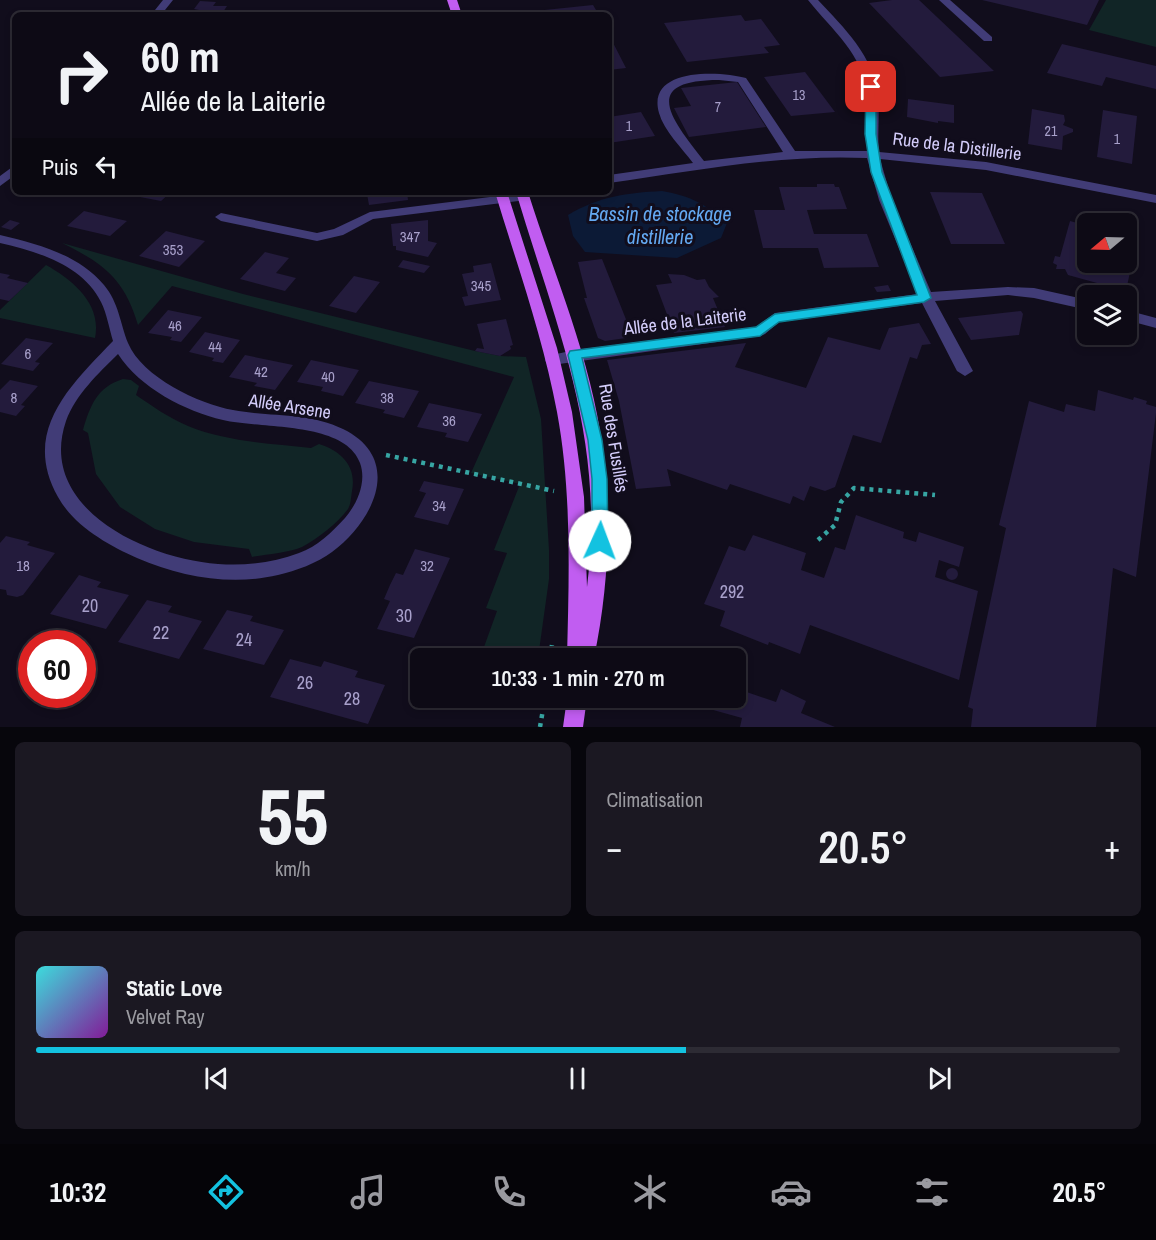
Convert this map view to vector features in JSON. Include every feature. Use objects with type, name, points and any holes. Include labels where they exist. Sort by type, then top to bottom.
[{"type":"main road","name":"Rue des Fusillés","points":[[524,195],[575,355],[592,423],[601,508],[595,610],[587,648]]},
{"type":"main road","points":[[502,196],[552,360],[570,443],[575,488],[578,560],[577,648]]},
{"type":"main road","points":[[573,727],[575,708]]},
{"type":"street","points":[[158,12],[168,0]]},
{"type":"street","points":[[813,0],[849,41],[868,72],[872,95],[872,154],[883,194],[924,298],[965,371]]},
{"type":"street","points":[[944,0],[988,39]]},
{"type":"street","points":[[702,165],[664,113],[662,101],[668,88],[678,81],[721,75],[742,80],[791,155]]},
{"type":"street","name":"Rue de la Distillerie","points":[[612,179],[791,155],[872,154],[998,168],[1156,199]]},
{"type":"street","points":[[0,182],[12,172]]},
{"type":"street","name":"Rue des Fusillés","points":[[221,217],[317,237],[338,232],[370,216],[502,196]]},
{"type":"street","name":"Allée Arsene","points":[[0,239],[54,256],[92,279],[112,310],[125,353],[144,373],[188,402],[220,414],[256,421],[324,428],[350,440],[366,459]]},
{"type":"street","name":"Allée de la Laiterie","points":[[552,360],[760,331],[775,318],[924,298],[1008,291],[1034,293],[1077,303]]},
{"type":"street","points":[[1137,318],[1156,323]]},
{"type":"street","points":[[120,342],[80,385],[67,403],[54,435],[52,450],[56,477],[75,508],[127,547],[174,563],[226,572],[270,568],[307,558],[342,535],[359,514],[370,492],[366,459]]},
{"type":"path","points":[[366,459],[387,455],[561,493]]},
{"type":"path","points":[[818,540],[835,525],[841,502],[854,488],[935,495]]},
{"type":"path","points":[[551,648],[552,639]]},
{"type":"path","points":[[540,727],[543,708]]},
{"type":"green space","points":[[1106,0],[1156,0],[1156,47],[1089,30]]},
{"type":"green space","points":[[62,243],[243,294],[475,351],[500,356],[526,357],[541,419],[549,550],[549,579],[539,648],[484,648],[497,611],[486,608],[507,553],[494,550],[520,484],[471,473],[514,377],[172,286],[138,325],[119,284],[90,258]]},
{"type":"green space","points":[[46,265],[66,278],[90,304],[96,326],[95,338],[0,318],[0,310]]},
{"type":"green space","points":[[123,379],[131,380],[139,386],[136,395],[154,408],[181,423],[203,431],[233,439],[264,443],[311,448],[319,444],[334,451],[346,461],[352,474],[352,491],[348,509],[327,530],[302,547],[252,557],[249,549],[194,542],[155,529],[120,507],[96,474],[88,433],[83,430],[96,398],[107,387]]},
{"type":"water","name":"Bassin de stockage distillerie","points":[[662,191],[690,198],[719,216],[727,223],[721,238],[677,258],[585,252],[573,236],[568,215],[602,200]]},
{"type":"building","points":[[919,0],[994,71],[940,77],[869,3]]},
{"type":"building","points":[[982,0],[1099,0],[1087,25]]},
{"type":"building","points":[[200,1],[216,2],[213,6],[227,6],[223,12],[197,12],[199,10],[194,9]]},
{"type":"building","points":[[593,5],[597,12],[536,12]]},
{"type":"building","points":[[741,15],[745,21],[761,19],[780,45],[764,47],[769,53],[687,62],[664,23]]},
{"type":"building","points":[[612,41],[626,68],[612,70]]},
{"type":"building","points":[[1062,44],[1156,66],[1156,89],[1106,77],[1102,86],[1047,73]]},
{"type":"building","points":[[805,72],[835,112],[791,116],[764,77]]},
{"type":"building","points":[[737,82],[766,127],[689,137],[674,108],[691,106],[681,88]]},
{"type":"building","points":[[908,99],[954,105],[954,123],[938,121],[938,123],[907,117]]},
{"type":"building","points":[[1032,109],[1064,115],[1063,125],[1073,129],[1073,132],[1063,136],[1062,150],[1028,144]]},
{"type":"building","points":[[1103,110],[1137,116],[1132,164],[1097,157]]},
{"type":"building","points":[[641,112],[655,136],[612,143],[612,117]]},
{"type":"building","points":[[817,184],[834,184],[835,187],[839,187],[847,209],[807,210],[814,234],[867,234],[879,267],[824,268],[818,248],[763,248],[754,210],[785,210],[779,187],[817,187]]},
{"type":"building","points":[[930,192],[982,193],[1005,244],[951,244]]},
{"type":"building","points":[[142,195],[168,195],[161,201],[140,197]]},
{"type":"building","points":[[367,195],[407,195],[408,200],[369,205]]},
{"type":"building","points":[[84,211],[127,221],[110,236],[67,226]]},
{"type":"building","points":[[10,220],[20,223],[11,230],[1,227]]},
{"type":"building","points":[[428,220],[428,241],[437,243],[428,257],[396,250],[396,246],[393,246],[391,224]]},
{"type":"building","points":[[1070,221],[1077,223],[1077,273],[1130,273],[1127,285],[1104,285],[1068,275],[1065,269],[1056,269],[1057,265],[1053,263],[1055,256],[1060,257]]},
{"type":"building","points":[[166,231],[205,241],[179,267],[139,256]]},
{"type":"building","points":[[265,252],[289,258],[276,273],[296,278],[285,291],[240,279]]},
{"type":"building","points":[[602,259],[631,332],[626,338],[605,341],[598,338],[584,298],[587,298],[578,262]]},
{"type":"building","points":[[403,260],[430,266],[424,273],[398,267]]},
{"type":"building","points":[[491,263],[501,300],[465,306],[462,297],[468,296],[462,274],[474,272],[473,266]]},
{"type":"building","points":[[0,273],[10,275],[7,278],[28,283],[9,301],[0,299]]},
{"type":"building","points":[[668,274],[684,275],[697,280],[705,279],[719,297],[713,298],[725,327],[674,333],[656,285],[672,283]]},
{"type":"building","points":[[354,276],[380,282],[356,313],[329,306]]},
{"type":"building","points":[[888,285],[891,291],[877,292],[874,287]]},
{"type":"building","points":[[168,310],[202,317],[181,342],[170,340],[172,337],[148,333]]},
{"type":"building","points":[[1021,311],[1023,314],[1019,335],[971,340],[958,318]]},
{"type":"building","points":[[506,319],[513,345],[510,346],[511,349],[500,356],[475,351],[477,348],[484,349],[477,324]]},
{"type":"building","points":[[919,323],[931,344],[922,345],[917,359],[910,357],[881,443],[853,435],[835,487],[825,491],[810,486],[804,501],[793,496],[790,504],[730,484],[727,490],[667,469],[671,486],[636,489],[619,401],[607,360],[746,343],[735,367],[806,388],[828,337],[880,350],[889,328]]},
{"type":"building","points":[[205,332],[240,340],[223,363],[212,361],[214,358],[189,352]]},
{"type":"building","points":[[26,338],[53,343],[35,362],[40,363],[33,371],[1,364]]},
{"type":"building","points":[[245,355],[293,365],[275,390],[254,386],[257,383],[229,377]]},
{"type":"building","points":[[311,360],[359,370],[343,396],[321,391],[323,387],[297,382]]},
{"type":"building","points":[[10,380],[38,386],[21,405],[25,406],[16,416],[0,412],[0,390]]},
{"type":"building","points":[[369,381],[419,391],[404,418],[383,413],[385,410],[355,403]]},
{"type":"building","points":[[1098,390],[1133,400],[1134,397],[1147,401],[1146,404],[1156,407],[1156,413],[1136,577],[1113,568],[1096,727],[971,727],[973,709],[968,707],[1006,528],[999,525],[1029,401],[1064,412],[1066,404],[1095,411]]},
{"type":"building","points":[[429,403],[482,414],[468,442],[445,437],[447,433],[417,427]]},
{"type":"building","points":[[424,481],[464,489],[448,525],[414,517],[426,493],[419,491]]},
{"type":"building","points":[[856,515],[904,532],[903,538],[916,542],[919,532],[964,547],[959,567],[939,560],[935,577],[978,591],[959,680],[810,625],[800,654],[769,642],[768,645],[720,626],[725,611],[704,604],[729,546],[745,551],[753,535],[806,553],[801,570],[824,578],[835,547],[845,550]]},
{"type":"building","points":[[6,536],[30,542],[27,545],[55,553],[23,595],[17,597],[7,595],[6,590],[0,589],[0,543]]},
{"type":"building","points":[[415,549],[450,558],[414,638],[377,629],[390,601],[384,599],[390,585],[396,573],[403,575]]},
{"type":"building","points":[[954,568],[958,574],[954,580],[950,580],[946,572]]},
{"type":"building","points":[[79,575],[101,582],[97,587],[129,595],[106,629],[50,614]]},
{"type":"building","points":[[147,600],[172,606],[168,612],[202,621],[179,659],[118,642]]},
{"type":"building","points":[[227,610],[253,616],[250,621],[284,630],[264,665],[203,649]]},
{"type":"building","points":[[290,659],[321,667],[324,661],[358,671],[355,677],[385,685],[368,724],[270,697]]},
{"type":"building","points":[[781,689],[806,701],[801,713],[835,727],[740,727],[742,718],[706,708],[746,708],[746,692],[776,702]]},
{"type":"route","points":[[600,541],[600,479],[595,440],[591,414],[575,355],[760,331],[775,318],[924,298],[876,172],[870,134],[871,87]]}]
